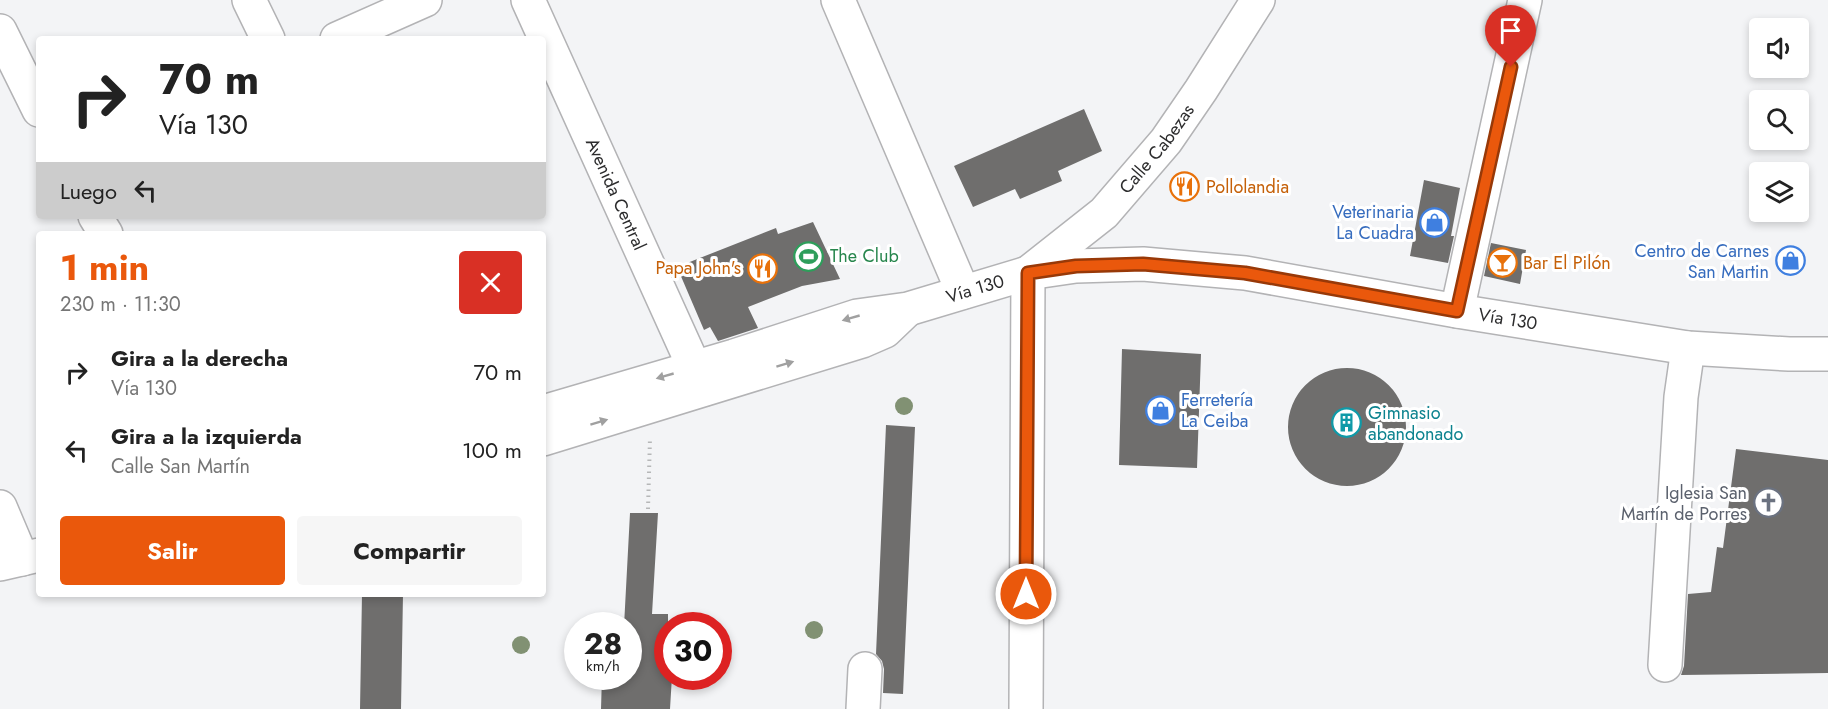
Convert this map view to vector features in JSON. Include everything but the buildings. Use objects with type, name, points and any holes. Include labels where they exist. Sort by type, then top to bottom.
[{"type":"street","points":[[249,0],[267,36]]},
{"type":"street","points":[[344,36],[424,0]]},
{"type":"street","name":"Avenida Central","points":[[528,0],[544,36]]},
{"type":"street","points":[[838,0],[963,292]]},
{"type":"street","name":"Calle Cabezas","points":[[1028,273],[1104,213],[1166,141],[1258,0]]},
{"type":"street","points":[[1457,311],[1526,0]]},
{"type":"street","points":[[0,31],[36,104]]},
{"type":"street","name":"Avenida Central","points":[[546,40],[700,378]]},
{"type":"street","name":"Vía 130","points":[[546,438],[857,316],[908,309],[1028,273],[1076,266],[1143,264],[1245,273],[1457,311],[1688,348],[1828,354]]},
{"type":"street","points":[[1026,709],[1028,273]]},
{"type":"street","points":[[1665,665],[1681,397],[1688,348]]},
{"type":"street","name":"Vía 130","points":[[546,411],[700,378]]},
{"type":"street","points":[[0,507],[20,560]]},
{"type":"street","points":[[863,709],[865,669]]},
{"type":"path","points":[[648,509],[650,444]]},
{"type":"place","name":"Pollolandia","points":[[1185,187]]},
{"type":"place","name":"Veterinaria La Cuadra","points":[[1435,222]]},
{"type":"place","name":"The Club","points":[[809,256]]},
{"type":"place","name":"Centro de Carnes San Martin","points":[[1790,261]]},
{"type":"place","name":"Bar El Pilón","points":[[1502,263]]},
{"type":"place","name":"Papa John's","points":[[762,268]]},
{"type":"place","name":"Ferretería La Ceiba","points":[[1160,410]]},
{"type":"place","name":"Gimnasio abandonado","points":[[1347,423]]},
{"type":"place","name":"Iglesia San Martín de Porres","points":[[1768,503]]},
{"type":"route","points":[[1026,594],[1028,273],[1076,266],[1143,264],[1245,273],[1457,311],[1511,67]]}]
